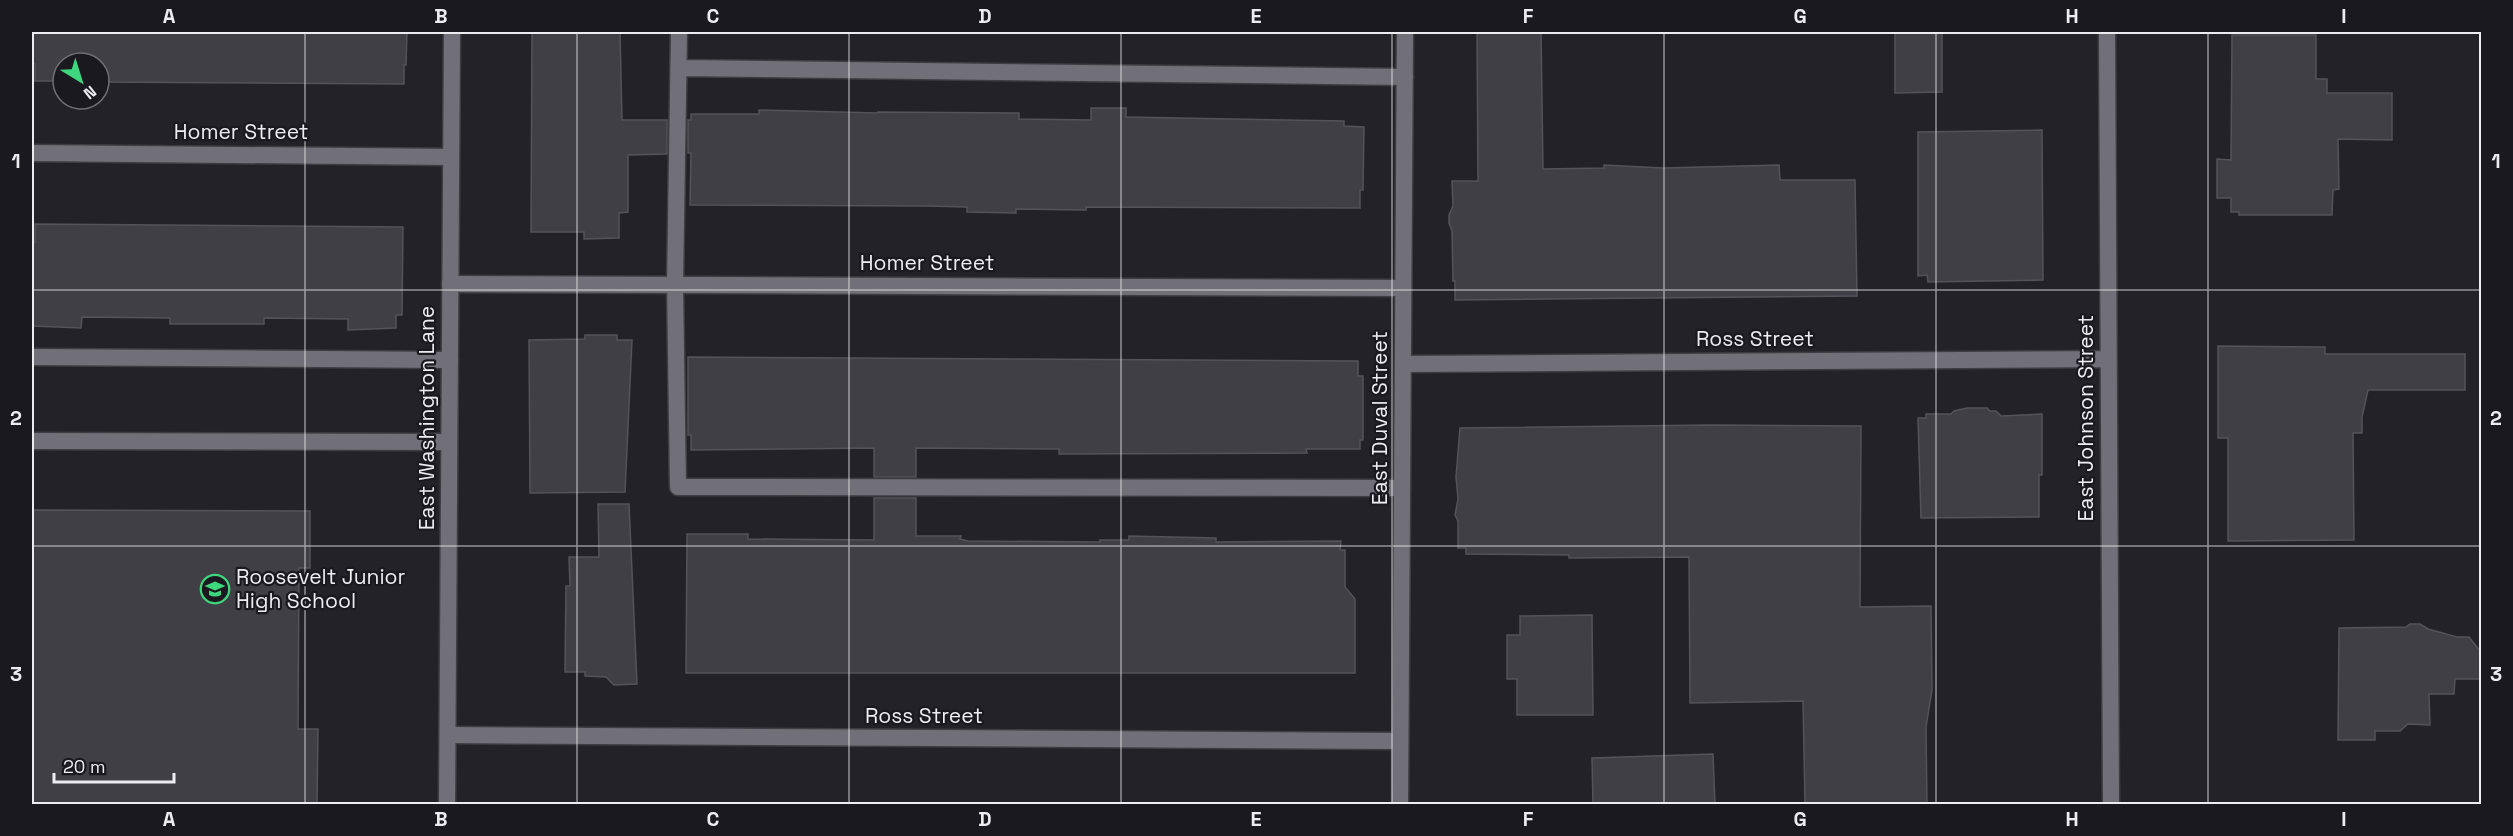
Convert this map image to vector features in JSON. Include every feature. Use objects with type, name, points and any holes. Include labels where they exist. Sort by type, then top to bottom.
[{"type":"street","name":"East Washington Lane","points":[[447,804],[452,32]]},
{"type":"street","points":[[679,32],[675,285],[678,487],[1402,488]]},
{"type":"street","name":"East Duval Street","points":[[1400,804],[1405,32]]},
{"type":"street","name":"East Johnson Street","points":[[2107,32],[2111,804]]},
{"type":"street","points":[[679,68],[1405,77]]},
{"type":"street","name":"Homer Street","points":[[32,153],[451,157]]},
{"type":"street","name":"Homer Street","points":[[450,284],[1403,288]]},
{"type":"street","points":[[32,357],[450,360]]},
{"type":"street","name":"Ross Street","points":[[1403,364],[2108,359]]},
{"type":"street","points":[[32,441],[449,442]]},
{"type":"street","name":"Ross Street","points":[[447,735],[1400,741]]},
{"type":"building","points":[[32,32],[407,32],[404,84],[111,82],[111,51],[51,51],[51,81],[35,81],[35,64],[32,64]]},
{"type":"building","points":[[532,32],[620,32],[622,120],[667,120],[667,154],[628,155],[628,212],[619,213],[619,238],[584,239],[584,232],[531,232]]},
{"type":"building","points":[[1477,32],[1541,32],[1543,169],[1604,168],[1604,165],[1663,168],[1779,165],[1780,180],[1855,180],[1857,296],[1455,300],[1452,231],[1449,223],[1449,215],[1453,206],[1452,181],[1478,181]]},
{"type":"building","points":[[1895,32],[1942,32],[1942,92],[1895,93]]},
{"type":"building","points":[[2232,35],[2316,35],[2316,79],[2327,79],[2327,93],[2392,93],[2392,140],[2338,139],[2339,189],[2333,190],[2332,215],[2239,215],[2239,212],[2231,212],[2231,198],[2217,198],[2217,159],[2231,160]]},
{"type":"building","points":[[1091,108],[1126,108],[1126,117],[1344,121],[1344,126],[1364,127],[1363,190],[1360,190],[1360,208],[1086,207],[1086,210],[1016,209],[1016,213],[967,212],[967,207],[690,205],[691,153],[688,153],[688,120],[691,120],[691,114],[759,114],[759,110],[1019,113],[1019,119],[1091,120]]},
{"type":"building","points":[[2042,130],[2043,280],[1928,282],[1927,275],[1918,276],[1918,132]]},
{"type":"building","points":[[35,224],[403,227],[402,315],[396,315],[396,328],[348,330],[348,319],[264,318],[264,324],[170,324],[170,318],[82,317],[81,328],[32,326],[32,242],[35,242]]},
{"type":"building","points":[[585,335],[617,335],[617,340],[632,340],[625,492],[530,493],[529,340],[585,339]]},
{"type":"building","points":[[2218,346],[2325,347],[2325,354],[2465,354],[2465,390],[2368,390],[2362,417],[2362,433],[2353,433],[2354,540],[2228,541],[2228,438],[2218,438]]},
{"type":"building","points":[[688,357],[1358,361],[1358,376],[1363,376],[1363,440],[1360,440],[1360,449],[1306,449],[1307,453],[1059,454],[1059,449],[916,448],[916,477],[874,477],[874,448],[691,450],[691,435],[688,435]]},
{"type":"building","points":[[1967,408],[1987,408],[1990,411],[1996,411],[2001,416],[2042,414],[2039,517],[1921,518],[1918,418],[1926,418],[1926,414],[1951,414]]},
{"type":"building","points":[[1861,426],[1860,607],[1931,606],[1932,690],[1926,727],[1927,804],[1805,804],[1803,701],[1690,703],[1689,557],[1569,558],[1569,555],[1466,554],[1466,548],[1458,548],[1458,521],[1455,515],[1458,499],[1456,477],[1460,428]]},
{"type":"building","points":[[874,498],[916,498],[916,536],[961,536],[960,539],[968,541],[1100,542],[1100,540],[1129,540],[1129,536],[1216,538],[1216,542],[1341,541],[1340,550],[1345,550],[1345,587],[1355,599],[1355,673],[686,673],[687,534],[748,534],[748,539],[874,540]]},
{"type":"building","points":[[598,504],[629,504],[637,684],[614,685],[606,677],[585,676],[585,672],[565,672],[566,586],[570,586],[569,557],[599,557]]},
{"type":"building","name":"Roosevelt Junior High School","points":[[32,510],[310,511],[310,568],[299,568],[298,729],[318,729],[317,804],[32,804]]},
{"type":"building","points":[[1592,615],[1593,715],[1517,715],[1517,679],[1507,679],[1507,635],[1520,635],[1520,616]]},
{"type":"building","points":[[2410,624],[2420,624],[2428,629],[2457,637],[2469,637],[2481,652],[2481,679],[2455,679],[2454,694],[2429,694],[2430,725],[2408,724],[2400,731],[2375,731],[2375,740],[2338,740],[2339,628],[2406,627]]},
{"type":"building","points":[[1713,754],[1715,804],[1593,804],[1592,758]]},
{"type":"place","name":"Roosevelt Junior High School","points":[[215,589]]}]
